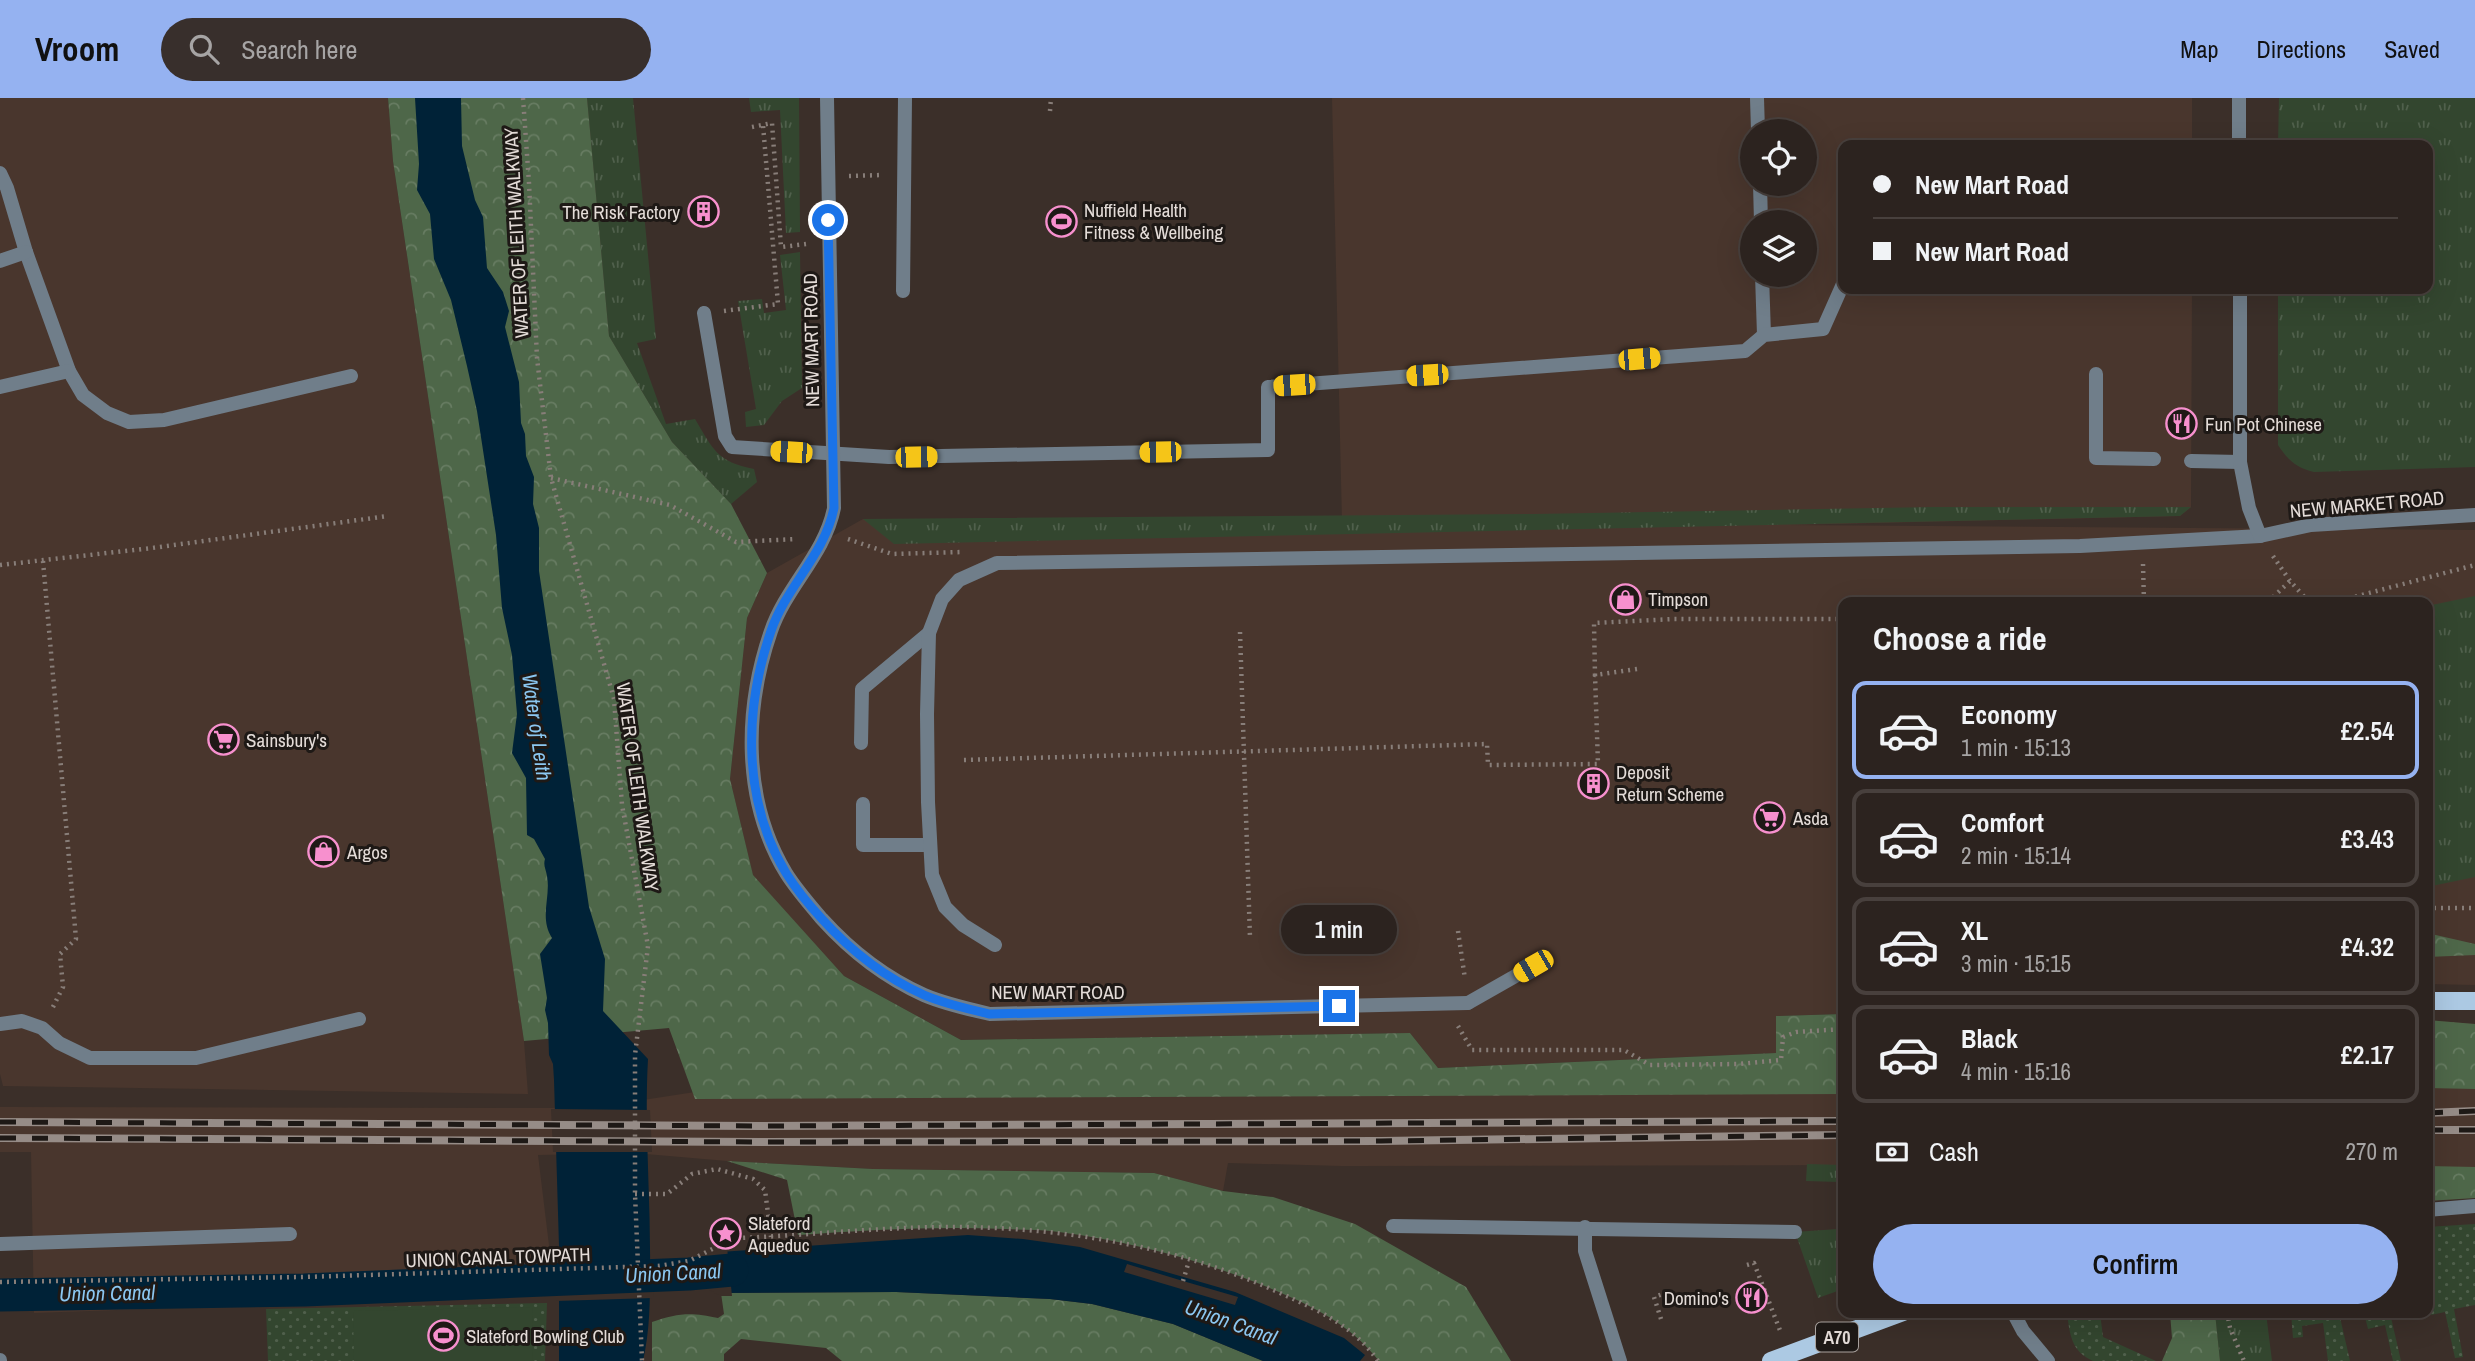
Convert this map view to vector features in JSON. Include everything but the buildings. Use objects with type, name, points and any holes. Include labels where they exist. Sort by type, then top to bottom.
[{"type":"main road","points":[[2433,1001],[2475,1002]]},
{"type":"main road","name":"A70","points":[[1771,1361],[1887,1318]]},
{"type":"street","name":"NEW MART ROAD","points":[[827,98],[834,508],[825,537],[772,627],[754,698],[751,736],[758,802],[769,837],[786,873],[810,906],[841,940],[862,958],[925,996],[990,1014],[1468,1003]]},
{"type":"street","points":[[904,291],[905,98]]},
{"type":"street","points":[[1757,98],[1758,119]]},
{"type":"street","points":[[2239,98],[2239,140]]},
{"type":"street","points":[[0,173],[69,370],[83,396],[107,414],[129,422],[164,420],[351,376]]},
{"type":"street","points":[[0,261],[26,252]]},
{"type":"street","points":[[1762,287],[1764,335]]},
{"type":"street","points":[[704,313],[725,436],[732,447],[889,457],[1268,450],[1268,387],[1745,351],[1764,335],[1823,329],[1839,294]]},
{"type":"street","points":[[2240,294],[2241,462],[2249,509],[2260,536]]},
{"type":"street","points":[[0,387],[69,370]]},
{"type":"street","points":[[2096,374],[2096,458],[2154,459]]},
{"type":"street","points":[[2191,461],[2241,462]]},
{"type":"street","name":"NEW MARKET ROAD","points":[[997,563],[2066,546],[2260,536],[2311,525],[2475,515]]},
{"type":"street","points":[[995,945],[963,925],[945,907],[932,875],[927,715],[929,633],[942,599],[959,580],[997,563]]},
{"type":"street","points":[[862,743],[862,689],[929,633]]},
{"type":"street","points":[[863,804],[863,845],[930,845]]},
{"type":"street","points":[[1468,1003],[1533,966]]},
{"type":"street","points":[[0,1024],[22,1021],[42,1028],[59,1043],[90,1058],[196,1058],[359,1019]]},
{"type":"street","points":[[2433,1210],[2475,1206]]},
{"type":"street","points":[[1393,1226],[1795,1232]]},
{"type":"street","points":[[1585,1227],[1585,1251],[1620,1361]]},
{"type":"street","points":[[0,1244],[290,1234]]},
{"type":"street","points":[[2016,1318],[2023,1331],[2048,1361]]},
{"type":"path","name":"WATER OF LEITH WALKWAY","points":[[523,98],[530,183],[537,358],[551,478],[614,699],[622,805],[648,946],[635,1055],[635,1194],[642,1361]]},
{"type":"path","points":[[1050,111],[1051,98]]},
{"type":"path","points":[[752,127],[772,123],[781,247],[828,241]]},
{"type":"path","points":[[704,313],[778,304],[763,125]]},
{"type":"path","points":[[827,176],[904,175]]},
{"type":"path","points":[[551,478],[670,505],[736,541]]},
{"type":"path","points":[[0,565],[388,516]]},
{"type":"path","points":[[2260,536],[2290,582],[2304,597]]},
{"type":"path","points":[[854,540],[892,554],[970,552],[997,563]]},
{"type":"path","points":[[2142,542],[2144,597]]},
{"type":"path","points":[[42,1028],[63,987],[60,954],[76,939],[43,561]]},
{"type":"path","points":[[2354,597],[2475,565]]},
{"type":"path","points":[[2274,597],[2290,582]]},
{"type":"path","points":[[964,760],[1487,744],[1488,765],[1598,764],[1594,623],[1838,619]]},
{"type":"path","points":[[1240,632],[1250,937]]},
{"type":"path","points":[[1595,675],[1637,669]]},
{"type":"path","points":[[2433,908],[2475,908]]},
{"type":"path","points":[[1458,931],[1468,1003]]},
{"type":"path","points":[[1446,1004],[1472,1050],[1624,1050],[1650,1065],[1781,1060],[1783,1038],[1796,1032],[1838,1029]]},
{"type":"path","points":[[635,1194],[667,1194],[692,1174],[717,1169],[753,1179],[765,1190],[771,1237]]},
{"type":"path","name":"UNION CANAL TOWPATH","points":[[0,1282],[303,1277],[658,1266],[689,1261],[739,1238],[965,1227],[1058,1231],[1139,1248],[1231,1273],[1336,1320],[1356,1334],[1378,1361]]},
{"type":"path","points":[[1183,1281],[1189,1261]]},
{"type":"path","points":[[1747,1265],[1754,1263],[1789,1354]]},
{"type":"path","points":[[1661,1319],[1654,1297],[1663,1294]]},
{"type":"path","points":[[2228,1318],[2244,1361]]},
{"type":"shaded area","points":[[0,98],[388,98],[393,161],[524,1041],[528,1094],[3,1086],[0,1074]]},
{"type":"shaded area","points":[[1332,98],[2192,98],[2192,140],[1838,140],[1838,294],[2192,294],[2191,507],[2180,516],[1790,525],[2475,530],[2475,985],[2433,984],[2433,597],[1838,597],[1838,1014],[1777,1016],[1777,1053],[1438,1068],[1410,1033],[961,1040],[844,976],[753,876],[730,779],[747,618],[767,573],[863,519],[1342,522]]},
{"type":"shaded area","points":[[2433,1020],[2475,1024],[2475,1198],[2433,1201]]},
{"type":"shaded area","points":[[747,1084],[1838,1084],[1838,1165],[1342,1166],[1228,1163],[1223,1191],[1154,1173],[873,1169],[634,1153],[538,1155],[555,1294],[34,1313],[31,1152],[0,1152],[0,1107],[551,1108],[643,1100]]},
{"type":"green space","points":[[388,98],[587,98],[609,336],[672,442],[731,504],[767,573],[747,618],[730,779],[753,875],[844,976],[961,1040],[1410,1033],[1438,1068],[1776,1053],[1776,1016],[1838,1014],[1838,1094],[695,1099],[669,1028],[524,1041],[393,161]]},
{"type":"green space","points":[[587,98],[633,98],[656,339],[637,343],[666,424],[695,419],[717,453],[732,462],[754,469],[757,482],[731,504],[672,442],[609,336]]},
{"type":"green space","points":[[749,98],[799,98],[800,232],[786,233],[780,110],[751,112]]},
{"type":"green space","points":[[2279,98],[2475,98],[2475,467],[2314,472],[2293,463],[2278,445],[2278,294],[2433,294],[2433,140],[2278,140]]},
{"type":"green space","points":[[800,252],[802,388],[782,401],[764,425],[746,427],[745,412],[756,409],[738,301],[762,299],[764,313],[786,310],[780,255]]},
{"type":"green space","points":[[1932,507],[2191,507],[2180,516],[894,544],[863,519],[1533,514]]},
{"type":"green space","points":[[2475,596],[2475,877],[2433,886],[2433,605]]},
{"type":"green space","points":[[2433,934],[2475,944],[2475,955],[2433,957]]},
{"type":"green space","points":[[2433,1020],[2475,1024],[2475,1089],[2433,1088]]},
{"type":"green space","points":[[727,1161],[873,1169],[1154,1173],[1223,1191],[1273,1197],[1355,1224],[1466,1287],[1511,1361],[1379,1361],[1340,1324],[1277,1291],[1187,1259],[1085,1236],[1039,1230],[954,1228],[798,1235],[787,1180]]},
{"type":"green space","points":[[1807,1164],[1838,1165],[1838,1182],[1806,1181]]},
{"type":"green space","points":[[2433,1166],[2475,1167],[2475,1198],[2433,1201]]},
{"type":"green space","points":[[2475,1224],[2475,1305],[2454,1309],[2463,1357],[2455,1358],[2445,1312],[2433,1315],[2433,1227]]},
{"type":"green space","points":[[1838,1229],[1838,1291],[1818,1298],[1795,1232]]},
{"type":"green space","points":[[896,1292],[1050,1299],[1092,1304],[1173,1324],[1263,1361],[842,1361],[826,1348],[741,1339],[724,1354],[724,1361],[652,1361],[652,1322],[685,1314],[718,1318],[724,1314],[721,1293]]},
{"type":"green space","name":"Slateford Bowling Club","points":[[547,1303],[545,1361],[268,1361],[266,1309]]},
{"type":"green space","name":"Slateford Bowling Club","points":[[532,1307],[533,1361],[354,1361],[353,1311]]},
{"type":"green space","points":[[2068,1318],[2101,1318],[2103,1337],[2156,1361],[2093,1361],[2080,1352],[2071,1335]]},
{"type":"green space","points":[[2170,1318],[2216,1318],[2220,1361],[2162,1361],[2172,1338]]},
{"type":"green space","points":[[2216,1318],[2267,1318],[2272,1361],[2220,1361]]},
{"type":"green space","points":[[2291,1318],[2340,1318],[2350,1361],[2328,1361],[2323,1323],[2302,1326],[2303,1337],[2293,1338]]},
{"type":"green space","points":[[2365,1318],[2391,1318],[2401,1361],[2393,1361],[2385,1325],[2368,1329]]},
{"type":"water","name":"Water of Leith","points":[[415,98],[461,98],[462,146],[475,200],[483,217],[487,268],[503,292],[509,311],[505,327],[519,382],[526,456],[534,477],[533,504],[539,528],[539,571],[589,907],[605,959],[603,1011],[648,1059],[650,1293],[643,1361],[559,1361],[554,1080],[553,1064],[549,1055],[545,1010],[547,998],[540,954],[552,938],[546,923],[548,884],[545,859],[534,839],[527,835],[526,778],[512,753],[517,714],[512,655],[502,608],[496,535],[477,411],[467,366],[451,300],[434,259],[430,214],[417,190],[419,164]]},
{"type":"water","points":[[968,1235],[1080,1247],[1235,1292],[1344,1338],[1365,1355],[1360,1361],[1263,1361],[1173,1324],[1092,1304],[1050,1299],[896,1292],[721,1293],[720,1252]]},
{"type":"pier","points":[[551,1109],[650,1110],[652,1152],[553,1152]]},
{"type":"pier","points":[[727,1247],[732,1296],[720,1296],[686,1276],[686,1272],[703,1256]]},
{"type":"pier","points":[[654,1263],[653,1298],[556,1301],[556,1265]]},
{"type":"pier","points":[[1127,1264],[1238,1297],[1235,1305],[1124,1272]]},
{"type":"waterway","name":"Union Canal","points":[[0,1295],[304,1290],[732,1270]]},
{"type":"railway","points":[[2433,1113],[2475,1111]]},
{"type":"railway","points":[[0,1122],[762,1126],[1838,1121]]},
{"type":"railway","points":[[2433,1130],[2475,1130]]},
{"type":"railway","points":[[0,1138],[762,1142],[1381,1141],[1838,1135]]},
{"type":"place","name":"The Risk Factory","points":[[703,212]]},
{"type":"place","name":"Nuffield Health Fitness & Wellbeing","points":[[1061,221]]},
{"type":"place","name":"Fun Pot Chinese","points":[[2182,424]]},
{"type":"place","name":"Timpson","points":[[1625,599]]},
{"type":"place","name":"Sainsbury's","points":[[223,740]]},
{"type":"place","name":"Deposit Return Scheme","points":[[1593,783]]},
{"type":"place","name":"Asda","points":[[1770,818]]},
{"type":"place","name":"Argos","points":[[324,852]]},
{"type":"place","name":"Slateford Aqueduc","points":[[725,1234]]},
{"type":"place","name":"Domino's","points":[[1752,1298]]},
{"type":"place","name":"Slateford Bowling Club","points":[[443,1336]]},
{"type":"route","points":[[828,220],[834,508],[825,537],[772,627],[754,698],[751,736],[758,802],[769,837],[786,873],[810,906],[841,940],[862,958],[925,996],[990,1014],[1339,1006]]}]
